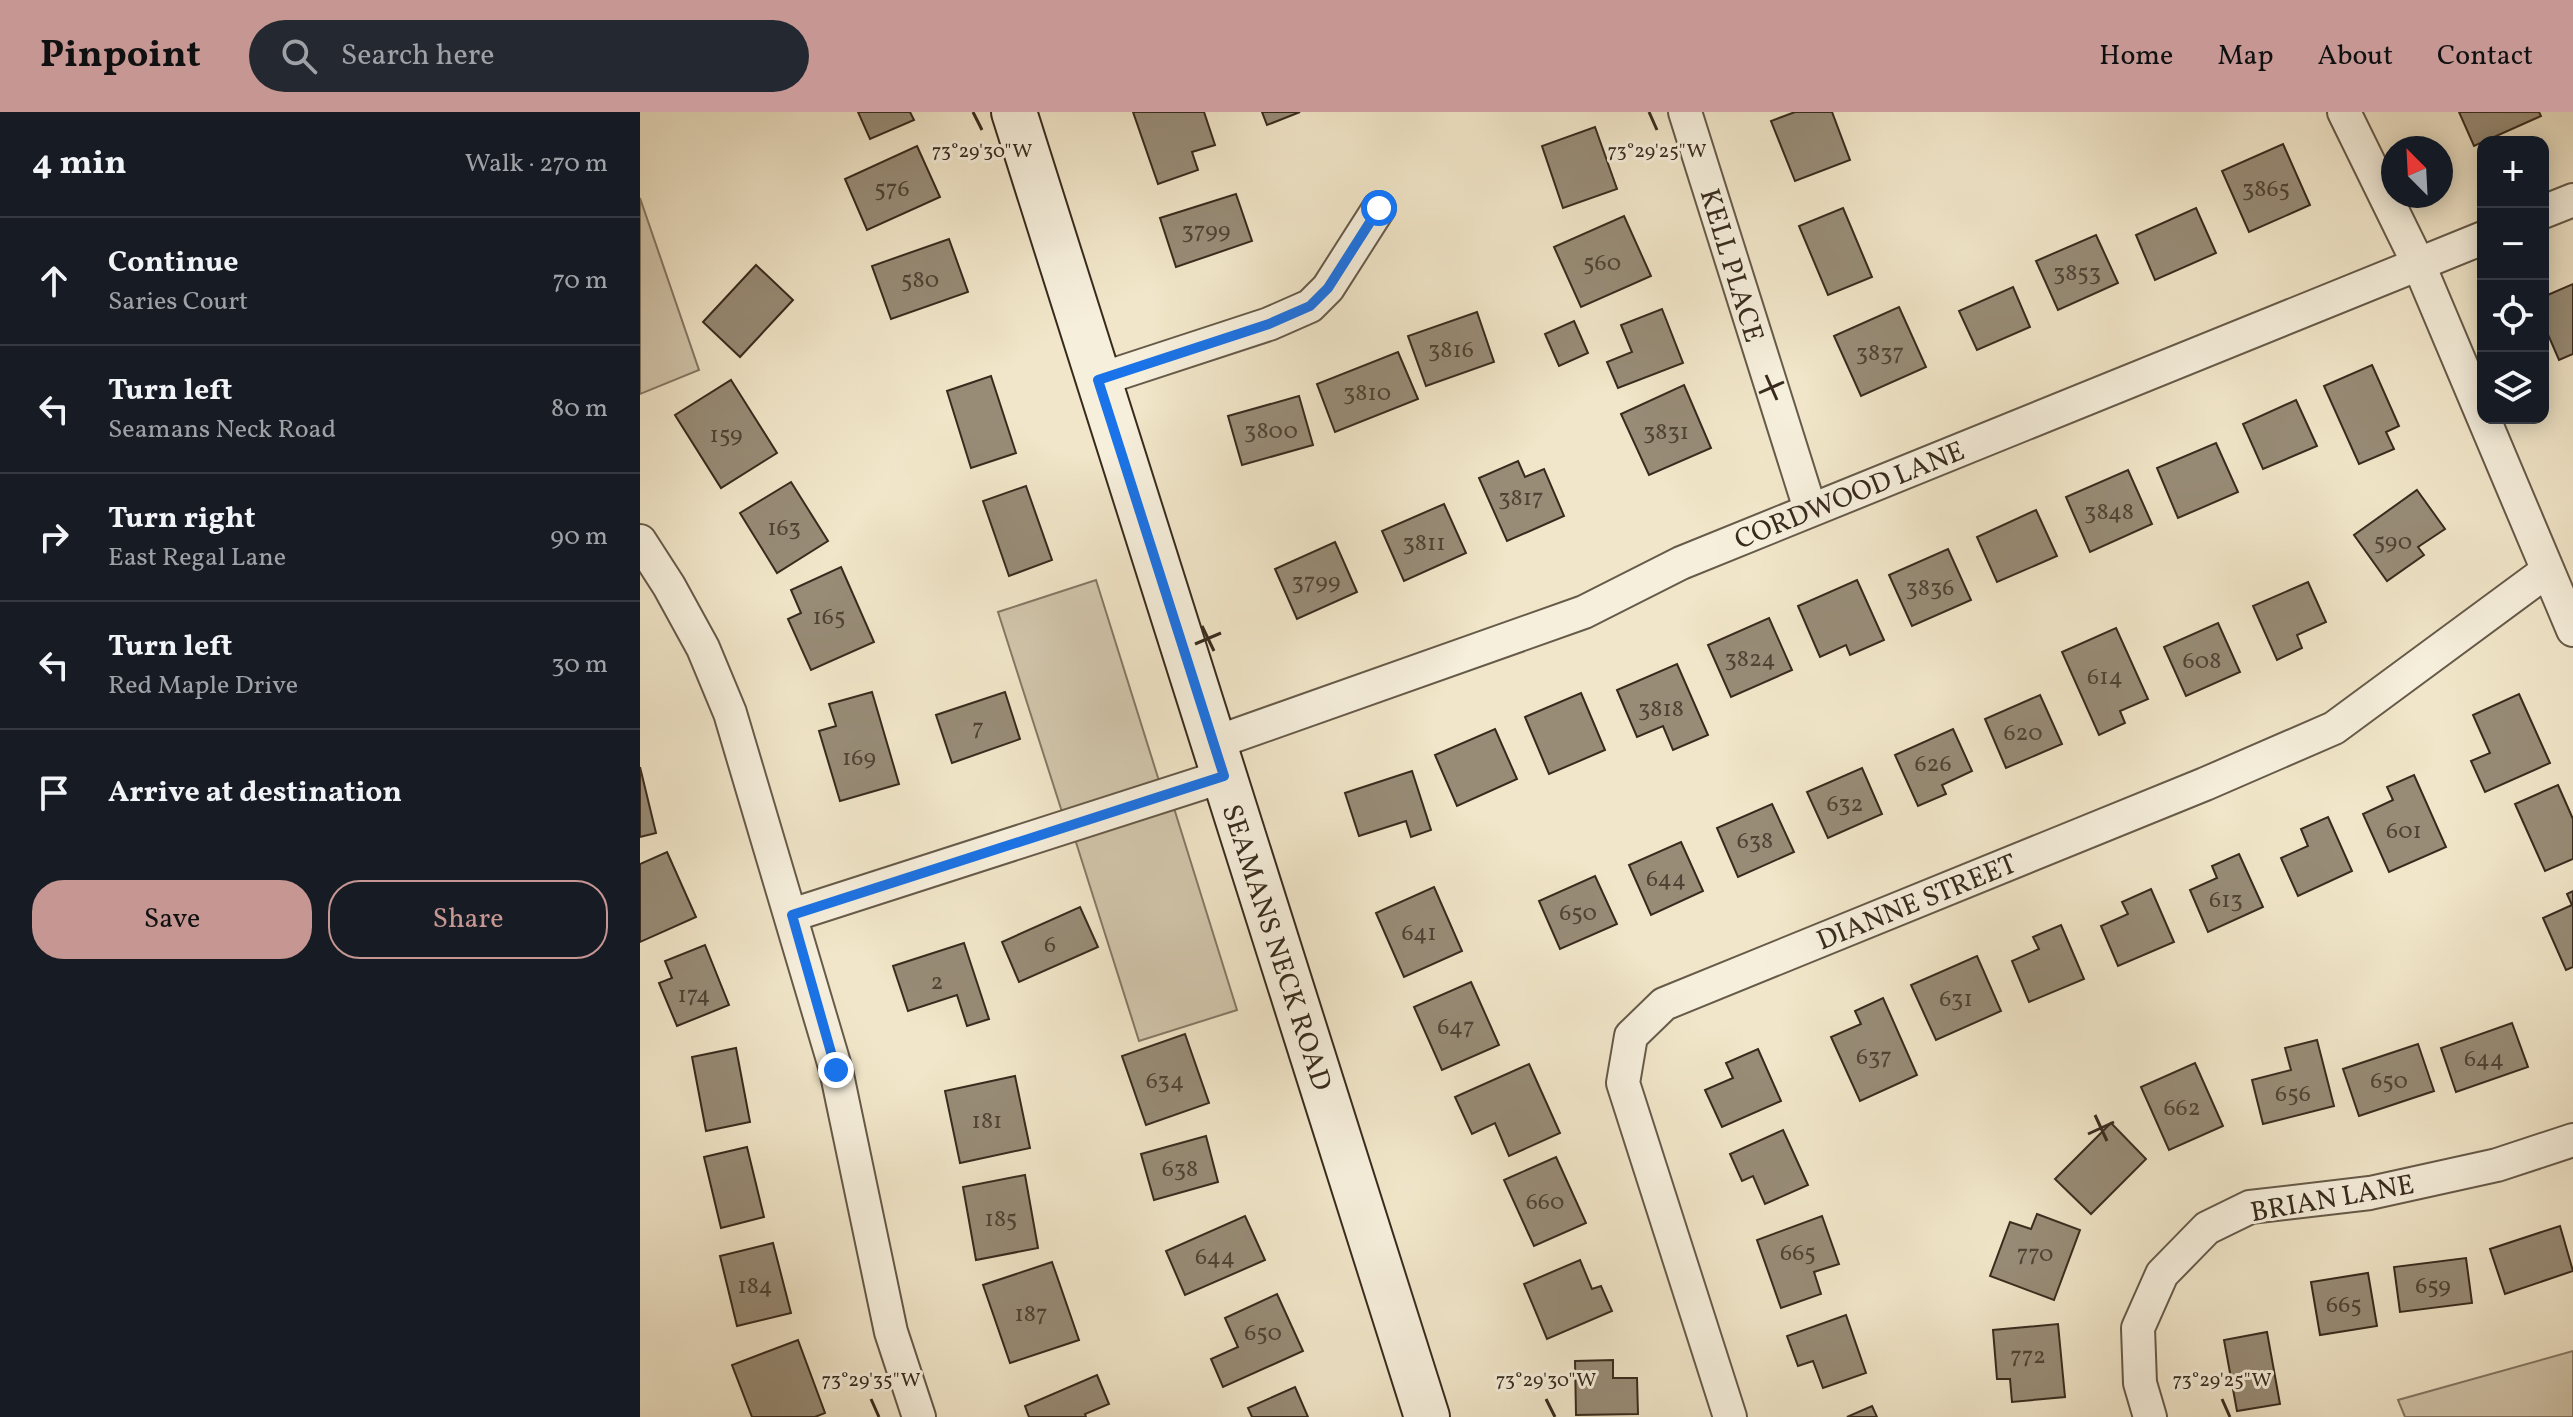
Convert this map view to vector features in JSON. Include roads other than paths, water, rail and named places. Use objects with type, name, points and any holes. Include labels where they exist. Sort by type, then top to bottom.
[{"type":"main road","name":"SEAMANS NECK ROAD","points":[[1014,112],[1427,1417]]},
{"type":"street","name":"KELL PLACE","points":[[1685,112],[1810,509]]},
{"type":"street","points":[[2344,112],[2419,265],[2573,630]]},
{"type":"street","points":[[2549,210],[2573,200]]},
{"type":"street","points":[[1098,380],[1269,324],[1310,306],[1328,288],[1379,208]]},
{"type":"street","name":"CORDWOOD LANE","points":[[792,915],[1219,759],[1584,612],[1681,563],[1810,509],[2477,241]]},
{"type":"street","points":[[640,541],[703,648],[730,713],[836,1070],[891,1332],[919,1417]]},
{"type":"street","name":"DIANNE STREET","points":[[1730,1417],[1623,1083],[1631,1036],[1664,1004],[2205,784],[2334,728],[2547,571]]},
{"type":"street","name":"BRIAN LANE","points":[[2150,1417],[2140,1383],[2138,1328],[2162,1274],[2207,1228],[2250,1207],[2370,1193],[2497,1165],[2573,1140]]}]
